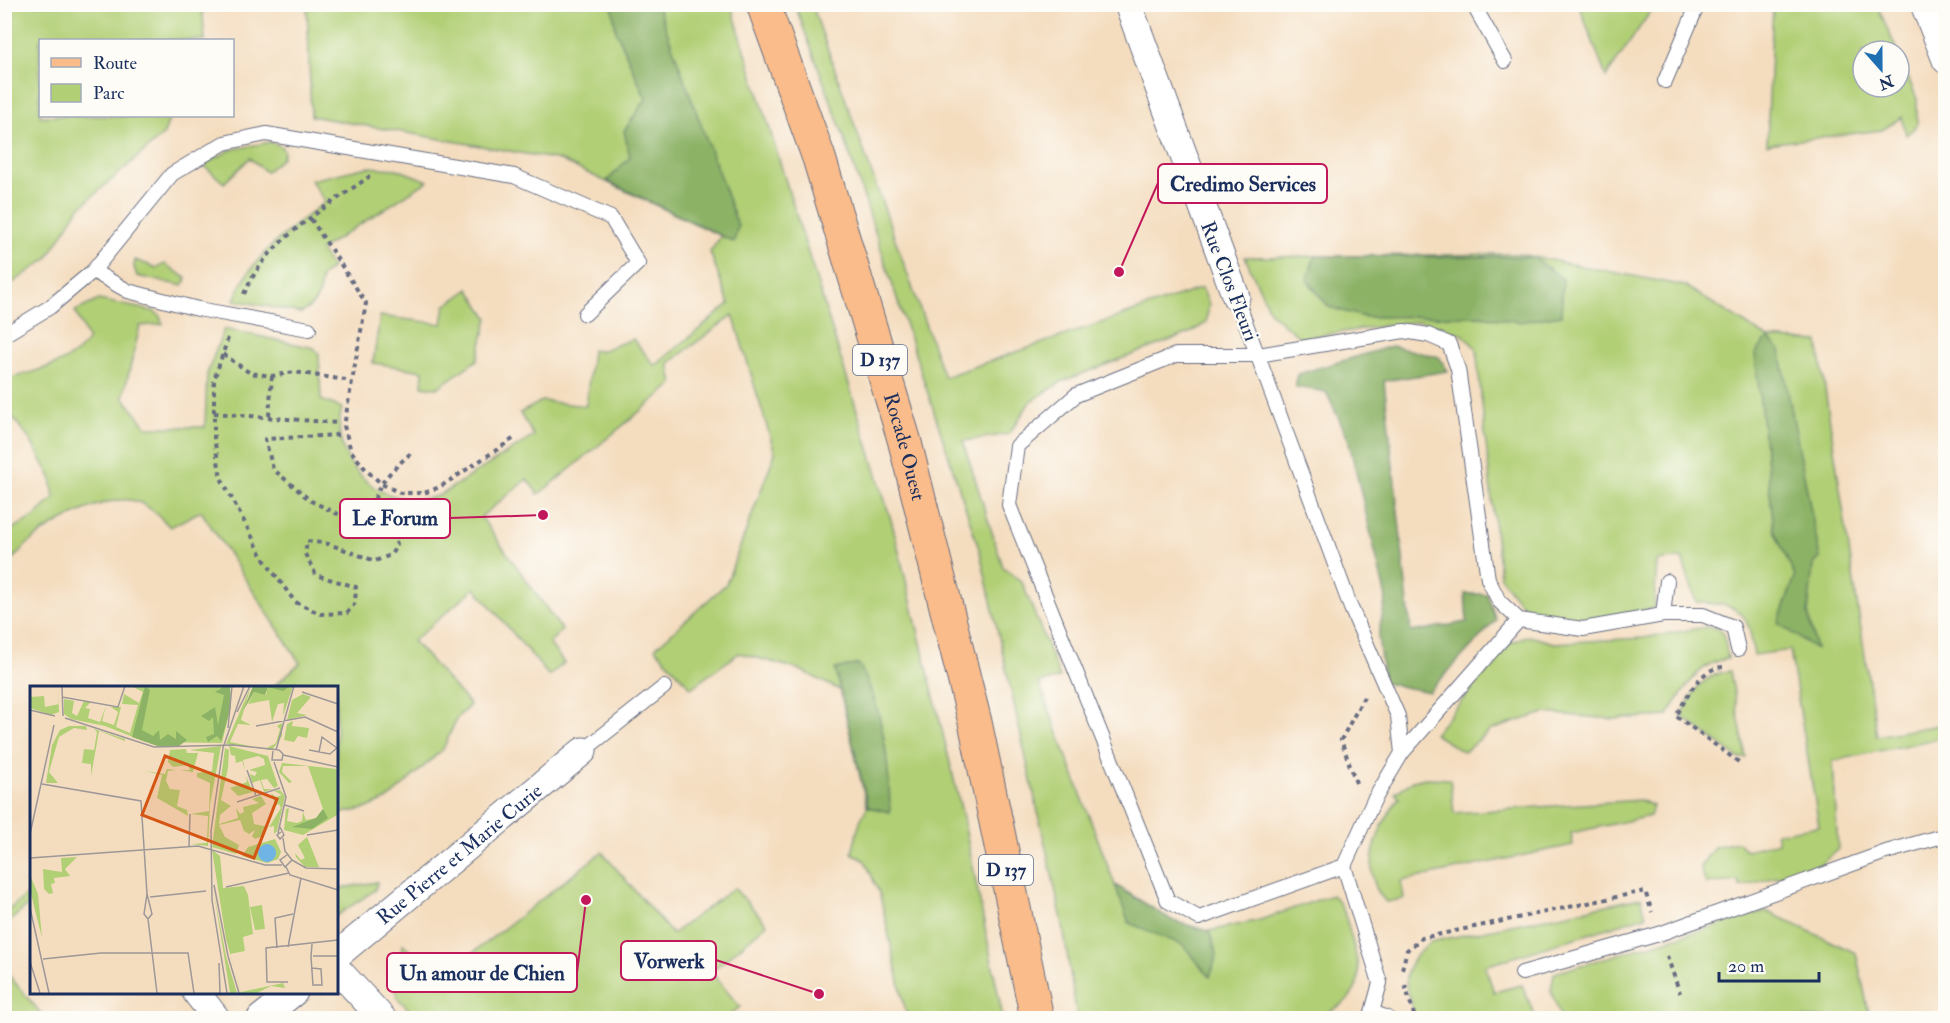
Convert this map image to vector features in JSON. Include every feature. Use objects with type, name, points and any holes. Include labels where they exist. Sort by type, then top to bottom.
[{"type":"main road","name":"Rocade Ouest","points":[[763,4],[819,158],[904,439],[975,722],[1036,1018]]},
{"type":"street","name":"Rue Clos Fleuri","points":[[1128,4],[1236,297]]},
{"type":"street","points":[[1924,4],[1946,60]]},
{"type":"street","name":"Rue Pierre et Marie Curie","points":[[338,954],[583,752]]},
{"type":"street","points":[[338,970],[382,1018]]},
{"type":"street","points":[[197,993],[216,1018]]},
{"type":"street","points":[[261,1018],[293,993]]},
{"type":"lane","points":[[1473,4],[1505,61]]},
{"type":"lane","points":[[1665,81],[1698,4]]},
{"type":"lane","points":[[4,335],[50,307],[93,271],[172,174],[225,143],[266,134],[514,176],[611,218],[638,263],[585,314]]},
{"type":"lane","points":[[93,271],[128,291],[236,316],[309,329]]},
{"type":"lane","name":"Rue Clos Fleuri","points":[[1236,297],[1352,608],[1398,716],[1402,753]]},
{"type":"lane","points":[[1344,866],[1199,918],[1168,902],[1009,505],[1017,446],[1076,396],[1176,355],[1258,355],[1404,331],[1428,335],[1449,344],[1458,369],[1488,579],[1499,601],[1519,620],[1583,629],[1663,615],[1703,615],[1732,627],[1738,649]]},
{"type":"lane","points":[[1663,615],[1667,581]]},
{"type":"lane","points":[[1388,1018],[1372,1012],[1380,983],[1344,866],[1374,800],[1402,753],[1519,620]]},
{"type":"lane","points":[[583,752],[664,687]]},
{"type":"lane","points":[[1522,973],[1659,934],[1886,852],[1946,835]]},
{"type":"path","points":[[400,157],[375,172],[284,239],[260,265],[245,290],[214,380],[214,438],[221,478],[265,561],[295,602],[321,614],[347,613],[355,603],[356,587],[316,576],[305,554],[307,542],[329,544],[375,561],[391,555],[397,544],[393,535],[377,519],[374,501],[386,476],[412,452]]},
{"type":"path","points":[[311,219],[366,303],[344,426],[351,451],[367,471],[382,484],[400,493],[424,493],[440,487],[516,437]]},
{"type":"path","points":[[223,354],[250,373],[272,376],[294,372],[346,380]]},
{"type":"path","points":[[270,416],[272,376]]},
{"type":"path","points":[[214,412],[338,423]]},
{"type":"path","points":[[339,435],[265,439],[273,469],[311,501],[344,518],[375,508]]},
{"type":"path","points":[[1730,667],[1707,671],[1690,693],[1677,716],[1740,763]]},
{"type":"path","points":[[1365,695],[1341,740],[1357,788],[1374,800]]},
{"type":"path","points":[[1401,972],[1407,950],[1422,938],[1645,891],[1680,993]]},
{"type":"path","points":[[1404,983],[1415,1018]]},
{"type":"green space","points":[[5,5],[202,5],[205,39],[39,39],[39,117],[170,117],[164,134],[78,209],[47,259],[5,288]]},
{"type":"green space","points":[[307,5],[731,5],[892,523],[963,817],[1003,1018],[907,1018],[880,895],[865,861],[852,853],[860,821],[867,807],[840,690],[798,669],[739,653],[691,688],[655,648],[726,584],[775,453],[733,315],[669,363],[673,384],[552,484],[538,494],[527,479],[481,517],[562,630],[549,643],[564,663],[549,676],[475,588],[413,641],[470,705],[457,718],[443,749],[388,799],[365,809],[338,814],[338,686],[274,686],[300,663],[201,511],[170,527],[143,504],[127,500],[113,501],[83,511],[54,525],[5,563],[5,533],[34,517],[54,498],[51,477],[30,440],[5,407],[5,380],[51,366],[82,348],[88,339],[75,311],[99,300],[153,311],[159,315],[163,324],[140,326],[123,397],[147,427],[205,427],[207,374],[224,329],[314,348],[319,354],[321,400],[342,408],[339,429],[343,448],[352,465],[365,480],[381,491],[400,498],[420,499],[440,495],[534,436],[520,413],[542,401],[586,406],[592,350],[600,351],[633,339],[655,366],[729,304],[710,252],[721,236],[560,160],[311,116]]},
{"type":"green space","points":[[612,5],[655,5],[658,7],[738,226],[734,242],[607,181],[630,157],[624,131],[646,99],[616,31]]},
{"type":"green space","points":[[795,5],[812,5],[944,377],[1202,288],[1209,304],[1206,323],[1192,332],[1063,381],[1030,402],[1009,434],[963,441],[1003,567],[1022,582],[1060,678],[1039,683],[1115,885],[1173,921],[1209,931],[1260,920],[1332,895],[1342,907],[1346,917],[1355,949],[1358,975],[1352,995],[1331,1011],[1315,1018],[1077,1018],[1062,920],[980,552],[844,137]]},
{"type":"green space","points":[[1579,5],[1655,5],[1606,77]]},
{"type":"green space","points":[[1773,5],[1877,5],[1892,39],[1851,39],[1851,99],[1911,99],[1911,85],[1917,99],[1917,126],[1906,135],[1902,117],[1882,130],[1767,144]]},
{"type":"green space","points":[[270,142],[281,146],[284,151],[282,158],[266,172],[250,158],[224,183],[203,165],[230,150]]},
{"type":"green space","points":[[368,167],[397,169],[428,181],[320,250],[332,268],[321,277],[319,294],[315,302],[301,313],[234,300],[250,270],[272,245],[325,202],[311,180]]},
{"type":"green space","points":[[1519,254],[1685,286],[1768,338],[1818,342],[1877,736],[1945,724],[1945,737],[1833,761],[1838,849],[1820,865],[1740,887],[1738,881],[1706,884],[1700,867],[1714,847],[1737,842],[1747,850],[1778,842],[1776,833],[1819,826],[1790,650],[1754,655],[1749,628],[1740,612],[1723,605],[1696,602],[1682,558],[1657,561],[1654,608],[1606,617],[1570,618],[1553,617],[1524,606],[1500,577],[1476,348],[1462,334],[1420,321],[1300,338],[1270,312],[1245,257]]},
{"type":"green space","points":[[1315,256],[1533,257],[1563,279],[1561,315],[1520,322],[1480,316],[1364,317],[1329,307],[1307,280]]},
{"type":"green space","points":[[135,260],[157,268],[165,264],[186,278],[183,286],[137,276],[134,267]]},
{"type":"green space","points":[[469,289],[488,318],[477,360],[437,388],[422,386],[423,371],[373,363],[380,316],[442,324],[445,306]]},
{"type":"green space","points":[[1768,338],[1780,350],[1820,558],[1813,565],[1808,613],[1816,649],[1778,623],[1795,577],[1774,530],[1755,354]]},
{"type":"green space","points":[[1392,346],[1439,357],[1448,371],[1384,381],[1411,632],[1467,622],[1465,594],[1487,594],[1496,620],[1429,692],[1384,683],[1378,636],[1386,598],[1348,438],[1326,392],[1295,387],[1298,374]]},
{"type":"green space","points":[[1706,627],[1718,628],[1724,634],[1728,659],[1708,665],[1692,679],[1667,716],[1612,719],[1544,713],[1491,730],[1464,752],[1434,734],[1510,643],[1529,636],[1554,643],[1643,638]]},
{"type":"green space","points":[[859,664],[880,717],[888,774],[890,812],[868,807],[835,669]]},
{"type":"green space","points":[[1730,671],[1746,758],[1738,758],[1681,716],[1705,680]]},
{"type":"green space","points":[[1425,778],[1450,779],[1454,813],[1640,800],[1653,806],[1650,816],[1571,833],[1573,845],[1401,881],[1404,899],[1386,902],[1377,890],[1373,877],[1372,863],[1378,835],[1399,798],[1395,793],[1413,781]]},
{"type":"green space","points":[[602,852],[672,934],[734,888],[767,924],[711,972],[740,1007],[726,1018],[416,1018],[397,997],[395,973],[403,944],[438,980]]},
{"type":"green space","points":[[377,882],[375,890],[338,915],[338,889]]},
{"type":"green space","points":[[1115,885],[1173,921],[1209,931],[1217,954],[1210,977],[1183,945],[1129,923]]},
{"type":"green space","points":[[30,892],[30,904],[5,925],[5,913]]},
{"type":"green space","points":[[1641,898],[1646,916],[1485,966],[1494,992],[1522,985],[1536,1018],[1415,1018],[1406,985],[1406,976],[1413,960],[1430,942]]},
{"type":"green space","points":[[1766,911],[1856,953],[1870,1018],[1561,1018],[1551,991],[1554,973]]},
{"type":"green space","points":[[5,971],[45,1018],[5,1018]]},
{"type":"place","name":"Credimo Services","points":[[1119,272]]},
{"type":"place","name":"Le Forum","points":[[543,515]]},
{"type":"place","name":"Un amour de Chien","points":[[586,900]]},
{"type":"place","name":"Vorwerk","points":[[819,994]]}]
